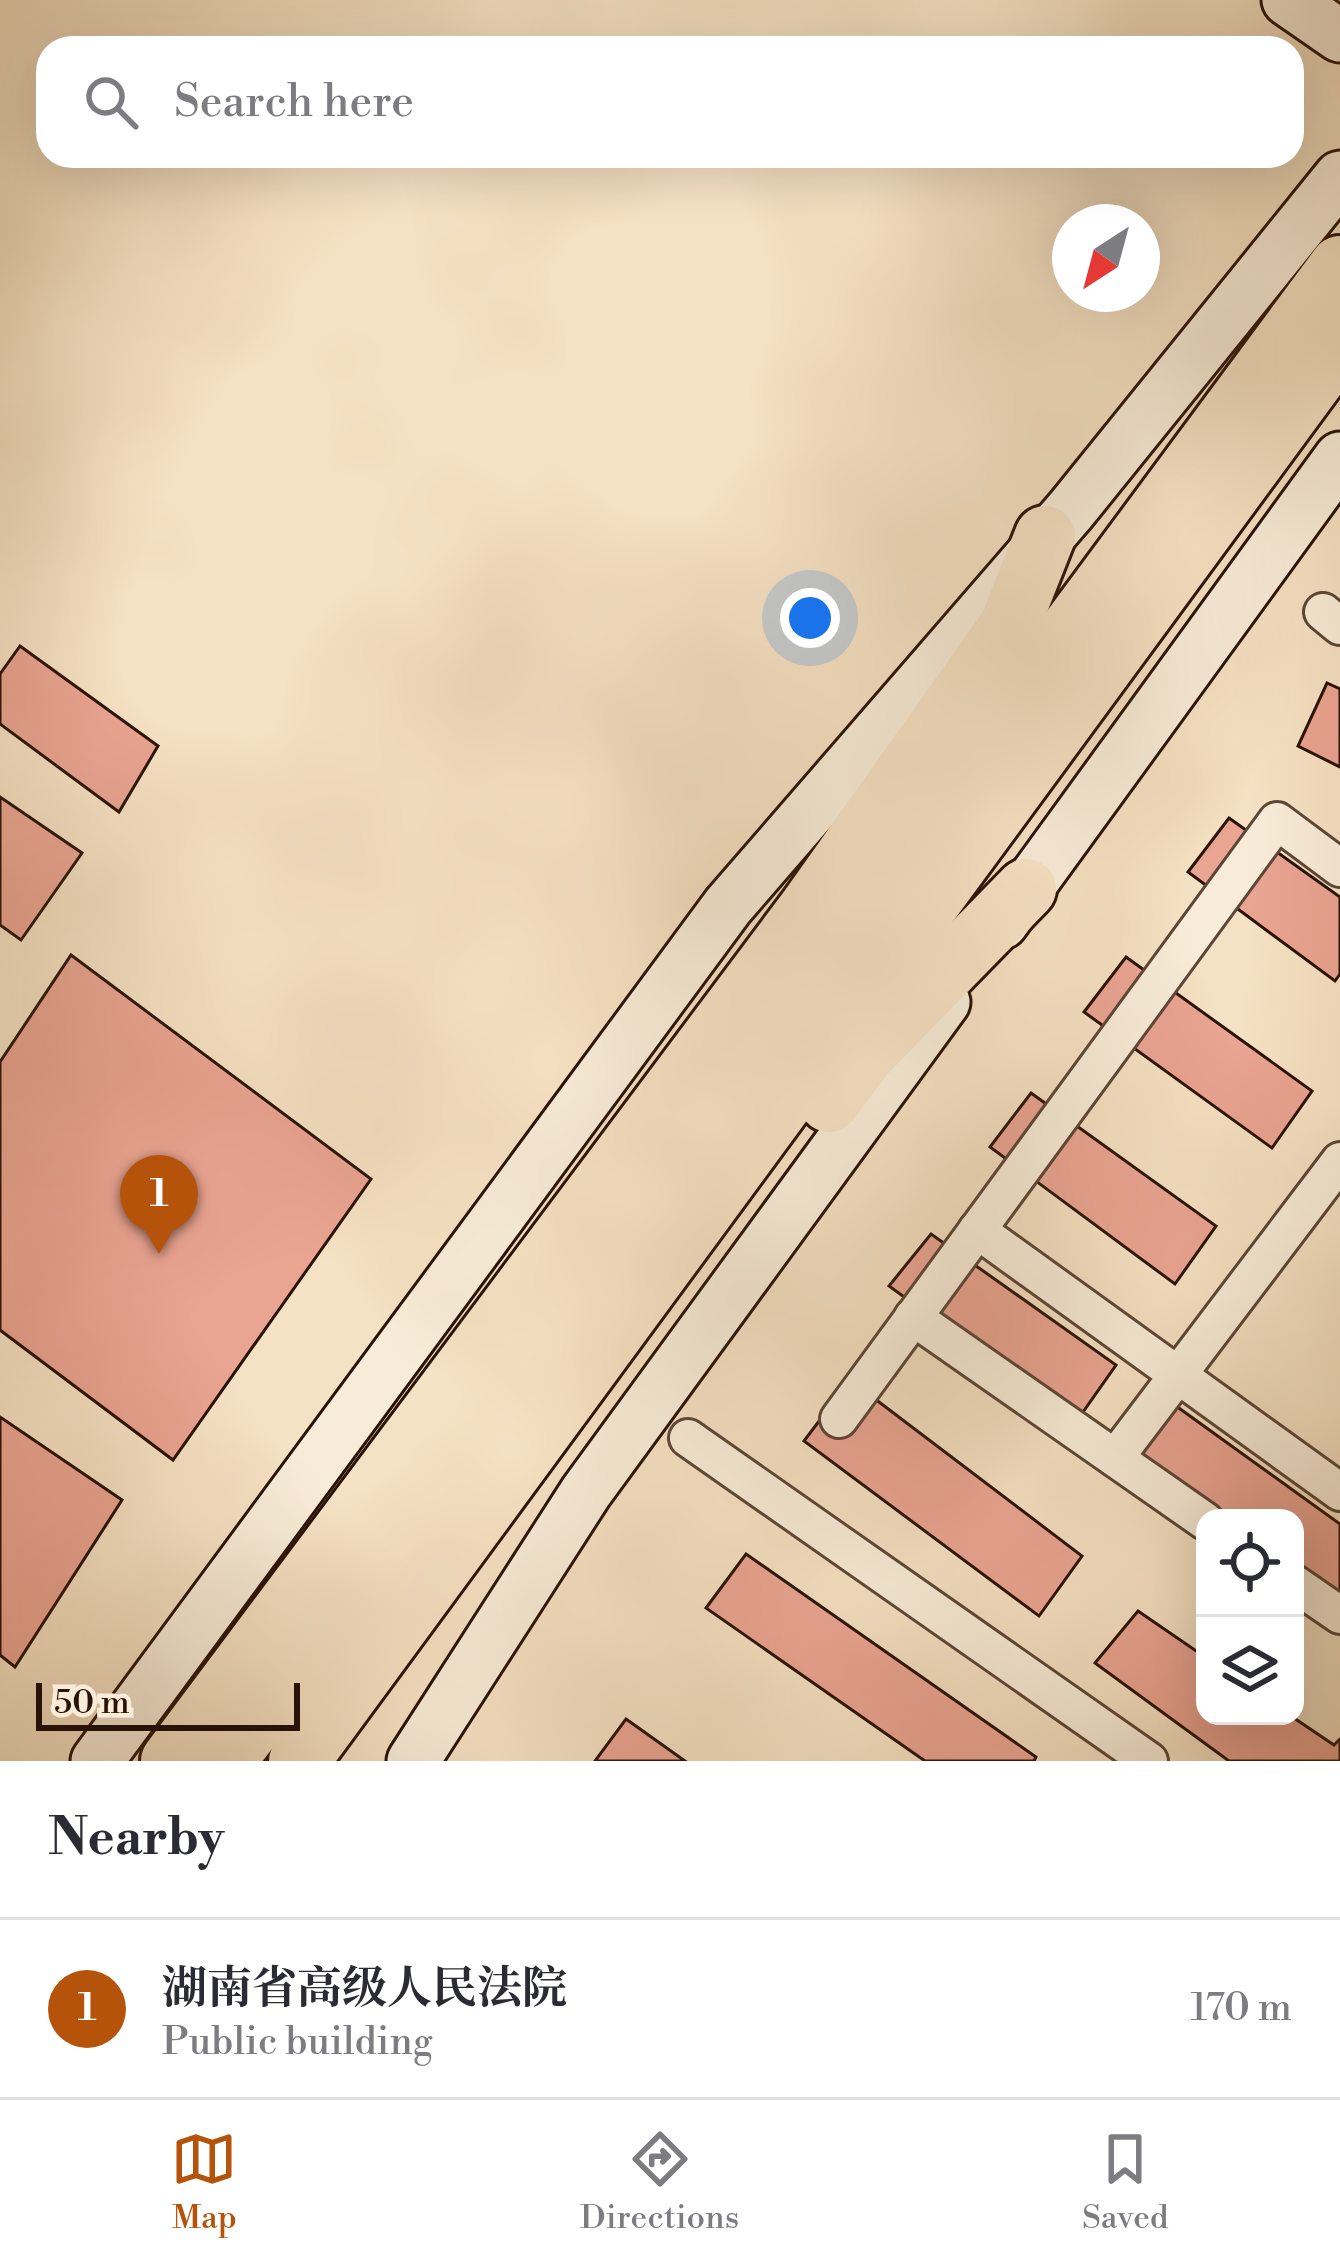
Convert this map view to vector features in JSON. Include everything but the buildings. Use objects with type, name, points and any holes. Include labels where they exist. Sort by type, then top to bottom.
[{"type":"highway","points":[[225,1761],[841,950],[983,748],[1340,266]]},
{"type":"highway","points":[[299,1761],[1340,344]]},
{"type":"highway","points":[[171,1761],[810,907],[1009,627],[1046,536]]},
{"type":"highway","points":[[338,1761],[865,1054],[1027,890]]},
{"type":"main road","points":[[1288,0],[1340,37]]},
{"type":"main road","points":[[97,1761],[728,906],[1071,510],[1340,177]]},
{"type":"main road","points":[[412,1761],[586,1492],[1340,458]]},
{"type":"street","points":[[838,1419],[1277,821],[1340,868]]},
{"type":"street","points":[[1115,1458],[1340,1161]]},
{"type":"street","points":[[977,1230],[1340,1492]]},
{"type":"street","points":[[913,1317],[1196,1515]]},
{"type":"street","points":[[688,1438],[1149,1761]]},
{"type":"street","points":[[1304,1590],[1340,1615]]},
{"type":"place","name":"湖南省高级人民法院","points":[[159,1254]]}]
